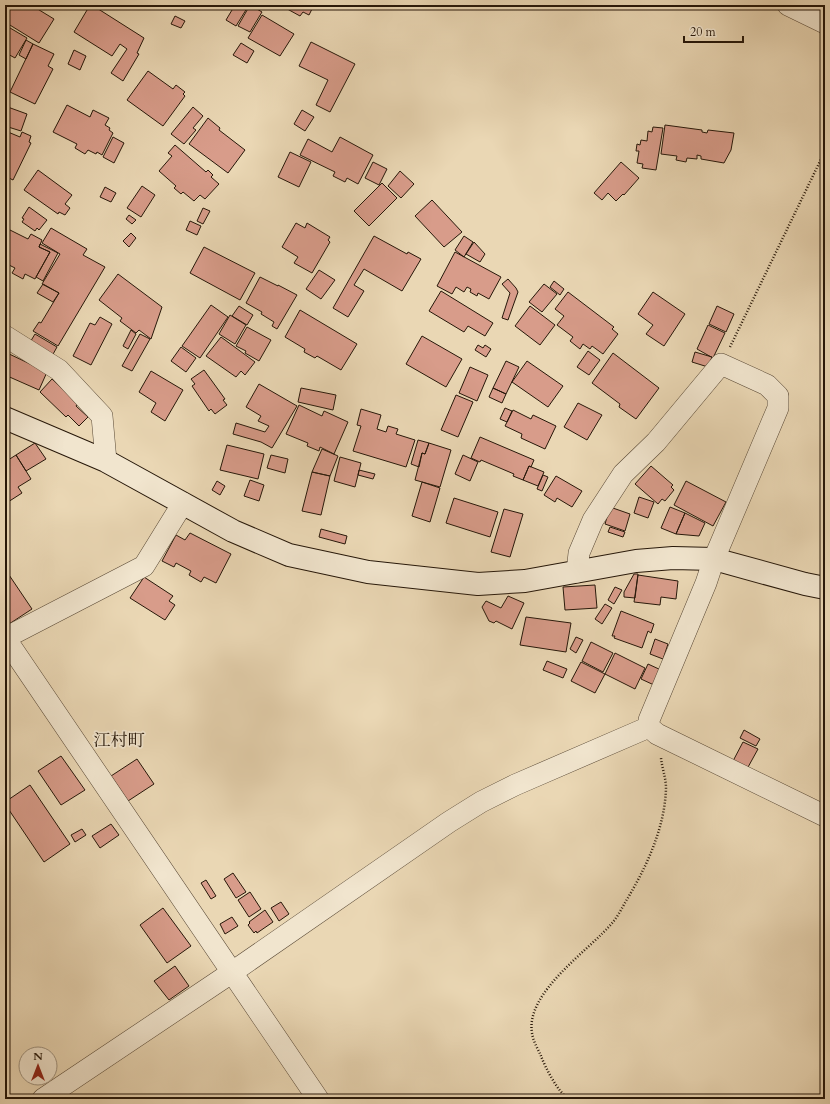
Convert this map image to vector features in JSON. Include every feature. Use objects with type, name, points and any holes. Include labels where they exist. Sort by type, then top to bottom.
[{"type":"street","points":[[788,5],[825,23]]},
{"type":"street","points":[[5,336],[59,370],[102,416],[106,461]]},
{"type":"street","points":[[577,572],[579,553],[593,520],[623,474],[656,442],[722,364],[768,385],[778,396],[778,408],[714,558],[706,583],[649,720],[653,730],[825,816]]},
{"type":"street","points":[[5,418],[106,461],[234,531],[289,555],[368,572],[478,584],[525,581],[636,561],[672,558],[714,558],[805,584],[825,588]]},
{"type":"street","points":[[183,503],[144,566],[5,638],[318,1099]]},
{"type":"street","points":[[43,1099],[449,822],[481,802],[515,785],[653,730]]},
{"type":"path","points":[[722,364],[825,151]]},
{"type":"path","points":[[568,1099],[563,1095],[544,1064],[532,1033],[533,1011],[546,991],[571,962],[614,922],[635,886],[649,857],[662,817],[666,787],[653,730]]},
{"type":"building","points":[[7,5],[31,5],[54,19],[39,43],[5,22],[5,8]]},
{"type":"building","points":[[90,5],[144,38],[137,53],[139,54],[123,81],[111,73],[127,49],[120,44],[112,56],[74,32]]},
{"type":"building","points":[[235,5],[249,5],[236,26],[226,20]]},
{"type":"building","points":[[250,5],[262,12],[250,32],[238,26]]},
{"type":"building","points":[[280,5],[314,5],[309,15],[303,12],[300,16]]},
{"type":"building","points":[[262,15],[294,34],[280,56],[248,38]]},
{"type":"building","points":[[175,16],[185,21],[181,28],[171,24]]},
{"type":"building","points":[[5,25],[27,38],[15,58],[6,53],[5,54]]},
{"type":"building","points":[[26,40],[33,44],[26,59],[19,55]]},
{"type":"building","points":[[311,42],[355,64],[330,112],[316,105],[328,80],[299,66]]},
{"type":"building","points":[[241,43],[254,51],[247,63],[233,55]]},
{"type":"building","points":[[33,44],[54,54],[48,66],[53,69],[35,104],[10,92]]},
{"type":"building","points":[[74,50],[86,56],[80,70],[68,64]]},
{"type":"building","points":[[148,71],[173,89],[176,85],[185,92],[183,94],[185,96],[163,126],[127,100]]},
{"type":"building","points":[[67,105],[90,117],[93,110],[109,118],[105,125],[110,128],[109,130],[113,133],[102,155],[88,150],[85,154],[75,148],[77,144],[53,132]]},
{"type":"building","points":[[5,106],[27,114],[21,131],[5,126]]},
{"type":"building","points":[[193,107],[203,116],[193,128],[196,130],[184,144],[171,134]]},
{"type":"building","points":[[302,110],[314,117],[305,131],[294,124]]},
{"type":"building","points":[[208,118],[220,128],[219,130],[245,150],[228,173],[189,144]]},
{"type":"building","points":[[665,125],[702,130],[702,132],[707,133],[708,130],[734,133],[731,150],[724,163],[701,159],[701,156],[697,155],[697,159],[687,158],[686,162],[676,160],[677,156],[661,154]]},
{"type":"building","points":[[653,127],[663,128],[656,170],[642,168],[643,164],[637,163],[639,151],[636,151],[637,144],[640,145],[641,140],[647,141],[648,131],[652,132]]},
{"type":"building","points":[[8,132],[20,137],[22,132],[31,136],[29,142],[31,143],[13,180],[5,176],[5,138]]},
{"type":"building","points":[[113,137],[124,143],[114,163],[103,157]]},
{"type":"building","points":[[340,137],[373,155],[358,184],[347,178],[345,182],[333,176],[335,172],[300,155],[308,139],[332,152]]},
{"type":"building","points":[[175,145],[206,172],[208,170],[213,175],[211,177],[219,184],[205,199],[200,195],[194,201],[183,192],[181,194],[174,188],[176,186],[159,171],[172,156],[168,153]]},
{"type":"building","points":[[290,152],[311,162],[299,187],[278,177]]},
{"type":"building","points":[[373,162],[387,169],[379,185],[365,178]]},
{"type":"building","points":[[621,162],[639,178],[624,195],[623,194],[616,201],[608,193],[602,200],[594,193]]},
{"type":"building","points":[[38,170],[72,195],[65,204],[70,208],[65,215],[59,212],[58,214],[24,190]]},
{"type":"building","points":[[400,171],[414,184],[401,198],[388,186]]},
{"type":"building","points":[[382,183],[397,198],[369,226],[354,211]]},
{"type":"building","points":[[142,186],[155,195],[141,217],[127,208]]},
{"type":"building","points":[[105,187],[116,193],[111,202],[100,197]]},
{"type":"building","points":[[432,200],[462,232],[444,247],[415,216]]},
{"type":"building","points":[[29,207],[47,220],[39,230],[37,228],[35,231],[22,222],[24,219],[22,218]]},
{"type":"building","points":[[203,208],[210,211],[203,224],[197,221]]},
{"type":"building","points":[[129,215],[136,220],[132,224],[126,219]]},
{"type":"building","points":[[190,221],[201,226],[197,235],[186,230]]},
{"type":"building","points":[[296,223],[305,228],[307,223],[330,237],[328,240],[330,242],[312,273],[294,263],[298,257],[282,247]]},
{"type":"building","points":[[51,228],[87,249],[83,255],[105,267],[58,346],[33,331],[39,322],[41,323],[59,293],[42,284],[60,254],[42,243]]},
{"type":"building","points":[[10,230],[28,239],[31,234],[42,240],[39,247],[50,252],[35,279],[25,274],[23,279],[12,273],[15,268],[5,263],[5,239]]},
{"type":"building","points":[[131,233],[136,238],[129,247],[123,241]]},
{"type":"building","points":[[374,236],[407,254],[408,252],[421,259],[402,291],[364,269],[354,285],[364,291],[348,317],[333,308]]},
{"type":"building","points":[[464,236],[473,242],[464,257],[455,250]]},
{"type":"building","points":[[474,242],[485,254],[480,262],[466,254]]},
{"type":"building","points":[[40,244],[58,253],[43,281],[36,277],[50,252],[39,247]]},
{"type":"building","points":[[204,247],[255,273],[240,300],[190,273]]},
{"type":"building","points":[[455,252],[501,277],[489,299],[478,293],[477,296],[470,292],[471,289],[467,287],[464,292],[456,287],[452,294],[437,286]]},
{"type":"building","points":[[319,270],[335,280],[321,299],[306,289]]},
{"type":"building","points":[[118,274],[162,307],[151,339],[139,330],[136,333],[120,321],[122,318],[99,300]]},
{"type":"building","points":[[260,277],[297,295],[277,329],[272,326],[274,322],[261,314],[262,312],[246,303]]},
{"type":"building","points":[[508,279],[518,292],[508,320],[502,318],[510,293],[502,284]]},
{"type":"building","points":[[554,281],[564,289],[560,295],[550,287]]},
{"type":"building","points":[[43,284],[59,293],[53,302],[37,293]]},
{"type":"building","points":[[544,284],[557,294],[542,312],[529,302]]},
{"type":"building","points":[[441,291],[493,323],[485,336],[468,326],[464,332],[429,311]]},
{"type":"building","points":[[568,292],[614,327],[612,329],[618,334],[603,354],[592,346],[590,349],[583,344],[580,349],[570,341],[573,337],[557,325],[564,316],[555,309]]},
{"type":"building","points":[[653,292],[685,314],[664,346],[646,334],[653,325],[638,314]]},
{"type":"building","points":[[211,305],[228,317],[200,358],[182,346]]},
{"type":"building","points":[[239,306],[253,315],[247,325],[232,316]]},
{"type":"building","points":[[530,306],[555,325],[540,345],[515,326]]},
{"type":"building","points":[[717,306],[734,314],[726,332],[709,324]]},
{"type":"building","points":[[300,310],[357,344],[341,370],[317,356],[315,358],[304,352],[305,349],[285,337]]},
{"type":"building","points":[[230,315],[246,325],[235,344],[219,334]]},
{"type":"building","points":[[100,317],[112,324],[91,365],[73,356],[90,323],[95,325]]},
{"type":"building","points":[[708,325],[725,333],[713,358],[697,349]]},
{"type":"building","points":[[247,327],[271,340],[259,361],[245,353],[246,351],[236,346]]},
{"type":"building","points":[[131,330],[136,334],[128,349],[123,346]]},
{"type":"building","points":[[35,334],[57,347],[52,356],[29,344]]},
{"type":"building","points":[[140,334],[150,339],[132,371],[122,366]]},
{"type":"building","points":[[422,336],[462,359],[446,387],[406,364]]},
{"type":"building","points":[[221,337],[255,362],[245,375],[241,371],[236,377],[206,356]]},
{"type":"building","points":[[478,345],[483,348],[485,345],[491,349],[486,357],[475,350]]},
{"type":"building","points":[[181,347],[196,358],[186,372],[171,361]]},
{"type":"building","points":[[588,351],[600,360],[589,375],[577,367]]},
{"type":"building","points":[[5,352],[47,372],[39,390],[5,375]]},
{"type":"building","points":[[695,352],[712,357],[708,367],[692,362]]},
{"type":"building","points":[[613,353],[659,388],[636,419],[619,407],[620,404],[592,383]]},
{"type":"building","points":[[506,361],[519,367],[506,394],[493,388]]},
{"type":"building","points":[[527,361],[563,386],[548,407],[512,382]]},
{"type":"building","points":[[470,367],[488,375],[477,401],[459,393]]},
{"type":"building","points":[[204,370],[225,399],[223,400],[227,405],[215,414],[211,409],[209,411],[192,386],[195,384],[191,379]]},
{"type":"building","points":[[151,371],[183,390],[165,421],[151,412],[156,403],[139,392]]},
{"type":"building","points":[[52,379],[78,403],[76,406],[88,417],[79,426],[68,415],[66,417],[40,392]]},
{"type":"building","points":[[259,384],[297,406],[272,448],[261,442],[233,434],[236,423],[265,432],[269,426],[258,421],[261,416],[246,407]]},
{"type":"building","points":[[301,388],[336,395],[333,410],[298,402]]},
{"type":"building","points":[[493,388],[506,394],[502,403],[489,397]]},
{"type":"building","points":[[456,395],[473,402],[458,437],[441,430]]},
{"type":"building","points":[[578,403],[602,415],[587,440],[564,427]]},
{"type":"building","points":[[299,405],[322,416],[324,411],[348,422],[334,454],[320,447],[319,451],[307,446],[308,443],[286,434]]},
{"type":"building","points":[[505,408],[512,411],[507,422],[500,419]]},
{"type":"building","points":[[361,409],[381,415],[377,429],[386,432],[388,426],[398,429],[396,434],[415,440],[406,467],[353,451],[361,426],[357,425]]},
{"type":"building","points":[[513,410],[531,419],[533,415],[556,426],[545,449],[521,438],[522,434],[505,426]]},
{"type":"building","points":[[480,437],[534,460],[531,467],[529,466],[523,480],[513,476],[514,474],[481,460],[480,462],[471,458]]},
{"type":"building","points":[[418,440],[429,443],[425,454],[422,453],[419,467],[411,464]]},
{"type":"building","points":[[35,443],[46,459],[26,471],[16,455]]},
{"type":"building","points":[[429,443],[451,450],[440,487],[415,480],[422,453],[425,454]]},
{"type":"building","points":[[227,445],[264,454],[258,479],[220,470]]},
{"type":"building","points":[[322,449],[338,456],[330,476],[312,472]]},
{"type":"building","points":[[16,455],[31,479],[18,487],[22,493],[8,502],[5,496],[5,462]]},
{"type":"building","points":[[271,455],[288,459],[285,473],[267,468]]},
{"type":"building","points":[[463,455],[478,462],[470,481],[455,474]]},
{"type":"building","points":[[340,457],[361,463],[355,487],[334,481]]},
{"type":"building","points":[[529,466],[544,472],[538,486],[523,480]]},
{"type":"building","points":[[651,466],[673,485],[671,487],[674,490],[665,501],[662,499],[658,504],[635,484]]},
{"type":"building","points":[[359,470],[375,474],[373,479],[358,475]]},
{"type":"building","points":[[312,472],[330,476],[321,515],[302,511]]},
{"type":"building","points":[[543,475],[548,477],[542,491],[537,489]]},
{"type":"building","points":[[556,476],[582,491],[572,507],[557,498],[555,502],[544,495]]},
{"type":"building","points":[[250,480],[264,485],[259,501],[244,496]]},
{"type":"building","points":[[217,481],[225,486],[220,495],[212,490]]},
{"type":"building","points":[[686,481],[726,502],[713,526],[674,505]]},
{"type":"building","points":[[422,482],[440,488],[430,522],[412,516]]},
{"type":"building","points":[[639,497],[654,502],[648,518],[634,513]]},
{"type":"building","points":[[454,498],[498,512],[490,537],[446,523]]},
{"type":"building","points":[[610,507],[630,514],[625,531],[605,524]]},
{"type":"building","points":[[670,507],[685,513],[676,534],[661,528]]},
{"type":"building","points":[[504,509],[523,514],[510,557],[491,552]]},
{"type":"building","points":[[685,513],[705,523],[699,536],[676,534]]},
{"type":"building","points":[[610,527],[625,532],[623,537],[608,532]]},
{"type":"building","points":[[321,529],[347,536],[345,544],[319,537]]},
{"type":"building","points":[[190,533],[231,554],[216,583],[204,577],[201,582],[189,575],[191,571],[176,563],[174,567],[162,561],[176,535],[185,540]]},
{"type":"building","points":[[5,569],[32,609],[6,626],[5,625]]},
{"type":"building","points":[[634,574],[638,574],[635,598],[624,597],[624,592]]},
{"type":"building","points":[[638,575],[678,581],[676,599],[661,597],[660,605],[634,602]]},
{"type":"building","points":[[144,577],[173,596],[169,601],[175,605],[165,620],[130,598]]},
{"type":"building","points":[[595,585],[597,608],[565,610],[563,587]]},
{"type":"building","points":[[615,587],[622,590],[614,604],[608,600]]},
{"type":"building","points":[[508,596],[524,603],[512,629],[496,621],[494,623],[489,621],[482,607],[486,601],[501,608]]},
{"type":"building","points":[[605,604],[612,608],[602,624],[595,619]]},
{"type":"building","points":[[621,611],[654,624],[651,633],[648,631],[642,648],[612,636]]},
{"type":"building","points":[[526,617],[571,623],[566,652],[520,645]]},
{"type":"building","points":[[576,637],[583,640],[576,653],[570,649]]},
{"type":"building","points":[[655,639],[668,644],[663,659],[650,654]]},
{"type":"building","points":[[591,642],[613,653],[603,672],[582,661]]},
{"type":"building","points":[[615,653],[645,668],[635,689],[605,674]]},
{"type":"building","points":[[547,661],[567,669],[563,678],[543,670]]},
{"type":"building","points":[[581,662],[605,674],[595,693],[571,681]]},
{"type":"building","points":[[648,664],[661,670],[654,685],[641,679]]},
{"type":"building","points":[[744,730],[760,739],[756,746],[740,738]]},
{"type":"building","points":[[743,742],[758,749],[747,769],[733,761]]},
{"type":"building","points":[[61,756],[85,790],[61,805],[38,771]]},
{"type":"building","points":[[137,759],[154,784],[128,801],[111,776]]},
{"type":"building","points":[[30,785],[70,844],[44,862],[5,804],[5,802]]},
{"type":"building","points":[[111,824],[119,835],[100,848],[92,836]]},
{"type":"building","points":[[82,829],[86,835],[75,842],[71,835]]},
{"type":"building","points":[[233,873],[246,892],[236,898],[224,879]]},
{"type":"building","points":[[206,880],[216,896],[211,899],[201,883]]},
{"type":"building","points":[[250,892],[261,909],[249,917],[238,900]]},
{"type":"building","points":[[281,902],[289,914],[279,921],[271,908]]},
{"type":"building","points":[[163,908],[191,946],[167,963],[140,925]]},
{"type":"building","points":[[265,910],[273,922],[257,933],[256,931],[254,933],[248,925],[250,923],[249,922]]},
{"type":"building","points":[[232,917],[238,926],[225,934],[220,924]]},
{"type":"building","points":[[175,966],[189,986],[169,1000],[154,981]]},
{"type":"district","name":"江村町","points":[[119,740]]}]
